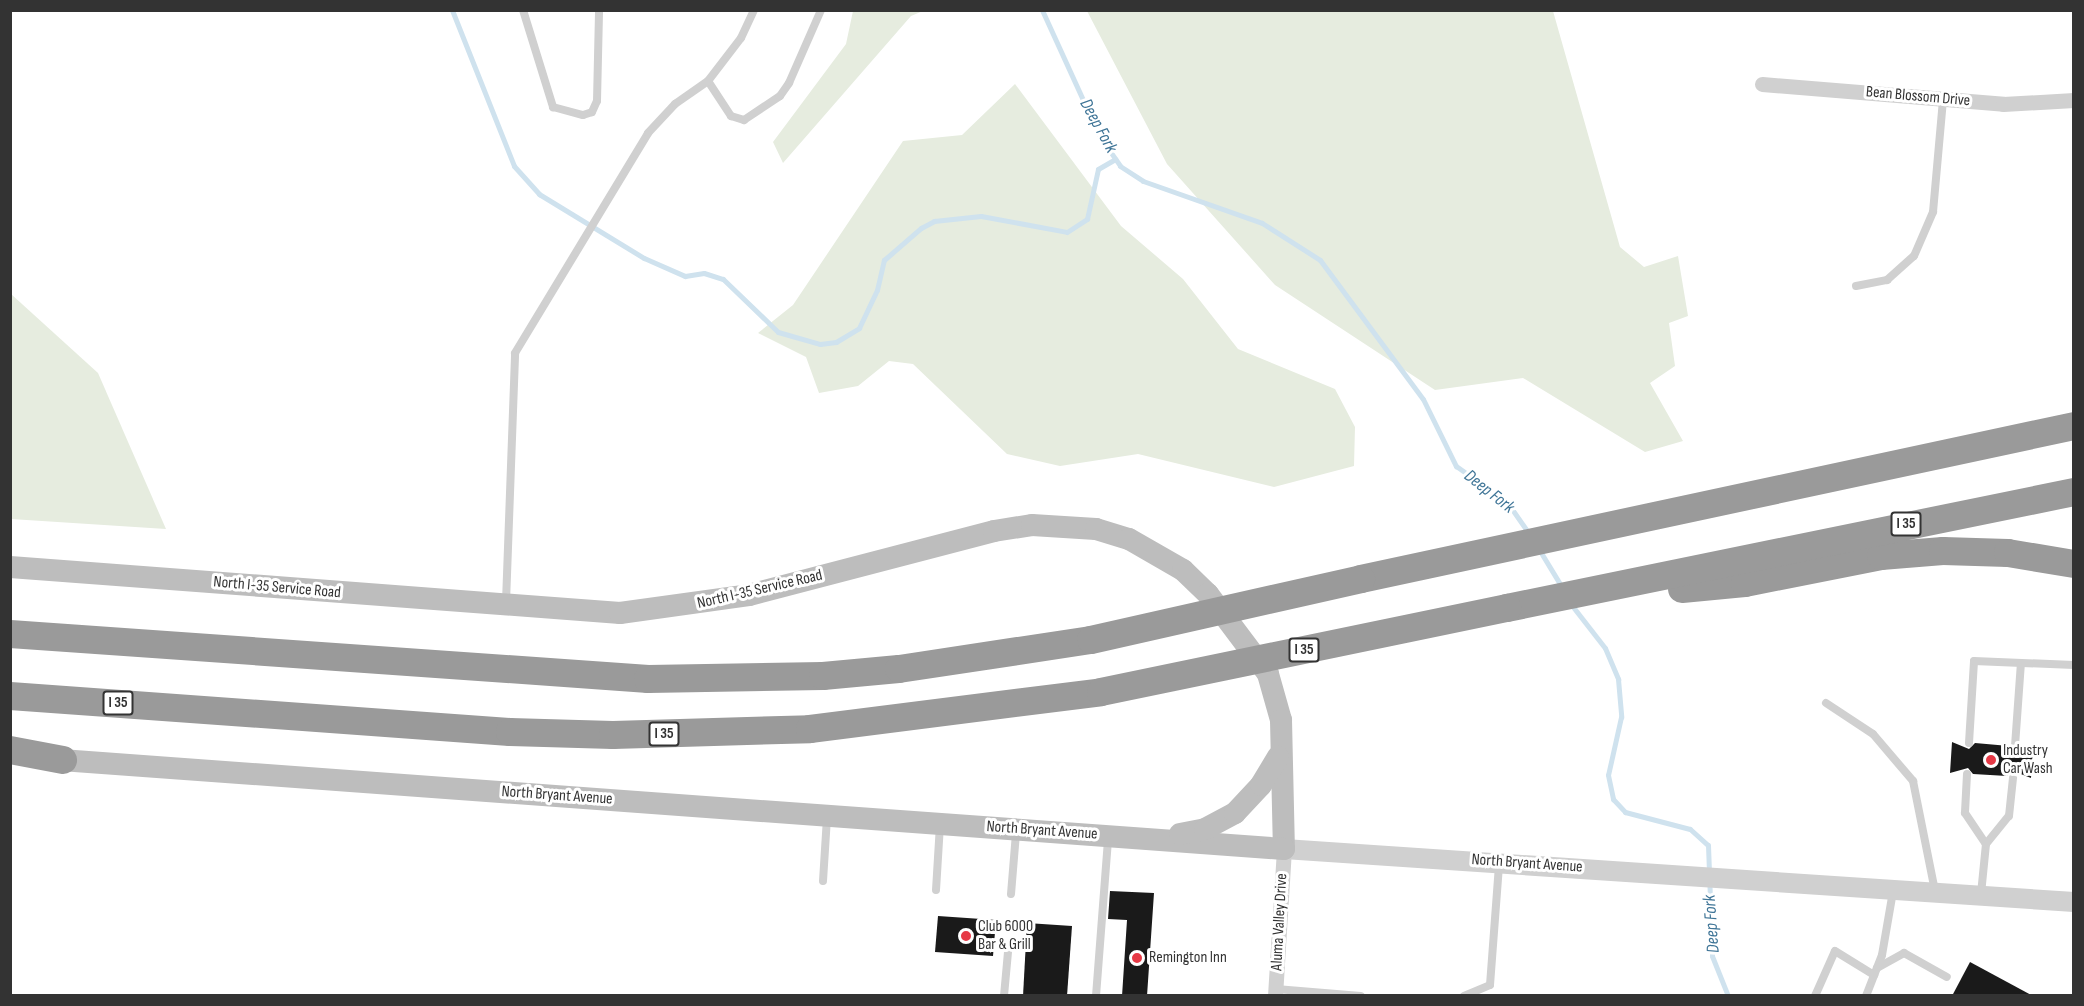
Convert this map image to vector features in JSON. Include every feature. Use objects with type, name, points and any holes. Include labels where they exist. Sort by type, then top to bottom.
[{"type":"highway","points":[[10,634],[648,679],[823,676],[966,661],[1091,640],[2067,424]]},
{"type":"highway","name":"I 35","points":[[10,696],[510,732],[613,735],[810,729],[1101,692],[1507,608],[1742,572],[2073,492]]},
{"type":"highway","points":[[1742,572],[1943,551],[2008,553],[2073,564]]},
{"type":"highway","points":[[10,750],[63,760]]},
{"type":"main road","name":"North I-35 Service Road","points":[[10,567],[506,606],[620,612],[686,606],[749,595],[994,531],[1032,525],[1096,528],[1155,552],[1208,594],[1268,674],[1281,720],[1278,757],[1284,849]]},
{"type":"main road","name":"North Bryant Avenue","points":[[10,757],[1284,849]]},
{"type":"main road","points":[[1141,837],[1191,832],[1221,822],[1250,798],[1278,757]]},
{"type":"street","name":"Bean Blossom Drive","points":[[1762,84],[2003,104],[2073,100]]},
{"type":"street","name":"North Bryant Avenue","points":[[1284,849],[2073,902]]},
{"type":"street","name":"Aluma Valley Drive","points":[[1275,992],[1284,849]]},
{"type":"lane","points":[[523,10],[554,107],[584,116],[592,112],[597,101],[599,10]]},
{"type":"lane","points":[[506,606],[515,353],[648,133],[675,104],[708,81],[741,38],[754,10]]},
{"type":"lane","points":[[708,81],[731,116],[744,120],[780,96],[789,83],[821,10]]},
{"type":"lane","points":[[1856,286],[1887,280],[1914,256],[1933,212],[1942,99]]},
{"type":"lane","points":[[1969,743],[1974,661],[2073,664]]},
{"type":"lane","points":[[2015,746],[2021,663]]},
{"type":"lane","points":[[1827,703],[1873,734],[1913,781],[1935,892]]},
{"type":"lane","points":[[1967,774],[1965,813],[1986,844]]},
{"type":"lane","points":[[1981,896],[1986,844],[2009,816],[2013,777]]},
{"type":"lane","points":[[823,881],[827,815]]},
{"type":"lane","points":[[936,890],[940,824]]},
{"type":"lane","points":[[1011,894],[1016,828]]},
{"type":"lane","points":[[1096,996],[1108,835]]},
{"type":"lane","points":[[1464,996],[1490,985],[1499,862]]},
{"type":"lane","points":[[1867,995],[1876,971],[1893,889]]},
{"type":"lane","points":[[1815,996],[1835,951],[1876,971]]},
{"type":"lane","points":[[1004,996],[1008,952]]},
{"type":"lane","points":[[1876,971],[1904,953],[1947,977]]},
{"type":"lane","points":[[1275,992],[1362,996]]},
{"type":"shaded area","points":[[853,11],[923,11],[911,16],[783,163],[773,142],[846,44]]},
{"type":"shaded area","points":[[1087,11],[1553,11],[1620,247],[1644,267],[1678,256],[1688,316],[1669,323],[1675,366],[1650,383],[1683,441],[1645,452],[1523,378],[1435,390],[1275,285],[1167,164]]},
{"type":"shaded area","points":[[1015,84],[1121,226],[1183,279],[1238,349],[1335,389],[1355,427],[1354,466],[1274,487],[1138,454],[1060,466],[1007,454],[913,364],[889,361],[858,386],[819,393],[806,357],[758,333],[793,305],[903,141],[962,135]]},
{"type":"shaded area","points":[[11,294],[98,373],[166,529],[11,519]]},
{"type":"building","name":"Industry Car Wash","points":[[1952,742],[1969,749],[1975,743],[2009,746],[2015,752],[2021,746],[2033,747],[2031,778],[2013,771],[2007,776],[1973,774],[1968,768],[1950,773]]},
{"type":"building","name":"Remington Inn","points":[[1110,891],[1154,893],[1147,996],[1122,996],[1127,920],[1108,919]]},
{"type":"building","name":"Club 6000 Bar & Grill","points":[[938,916],[996,920],[993,956],[935,952]]},
{"type":"building","points":[[1027,923],[1072,926],[1067,996],[1023,996]]},
{"type":"building","points":[[1970,962],[2033,996],[1952,996]]},
{"type":"waterway","points":[[452,10],[514,166],[539,194],[644,258],[685,276],[704,273],[723,279],[778,332],[820,344],[836,342],[859,328],[877,290],[884,260],[921,228],[934,221],[981,216],[1067,232],[1087,219],[1098,169],[1115,159]]},
{"type":"waterway","name":"Deep Fork","points":[[1042,10],[1100,137],[1120,166],[1143,181],[1262,223],[1320,260],[1423,399],[1456,466],[1507,502],[1530,535]]},
{"type":"waterway","name":"Deep Fork","points":[[1540,551],[1563,589]]},
{"type":"waterway","name":"Deep Fork","points":[[1570,603],[1605,648],[1618,679],[1621,717],[1608,775],[1613,799],[1625,812],[1690,829],[1708,845],[1712,956],[1728,996]]},
{"type":"place","name":"Industry Car Wash","points":[[1991,760]]},
{"type":"place","name":"Club 6000 Bar & Grill","points":[[966,936]]},
{"type":"place","name":"Remington Inn","points":[[1137,958]]}]
